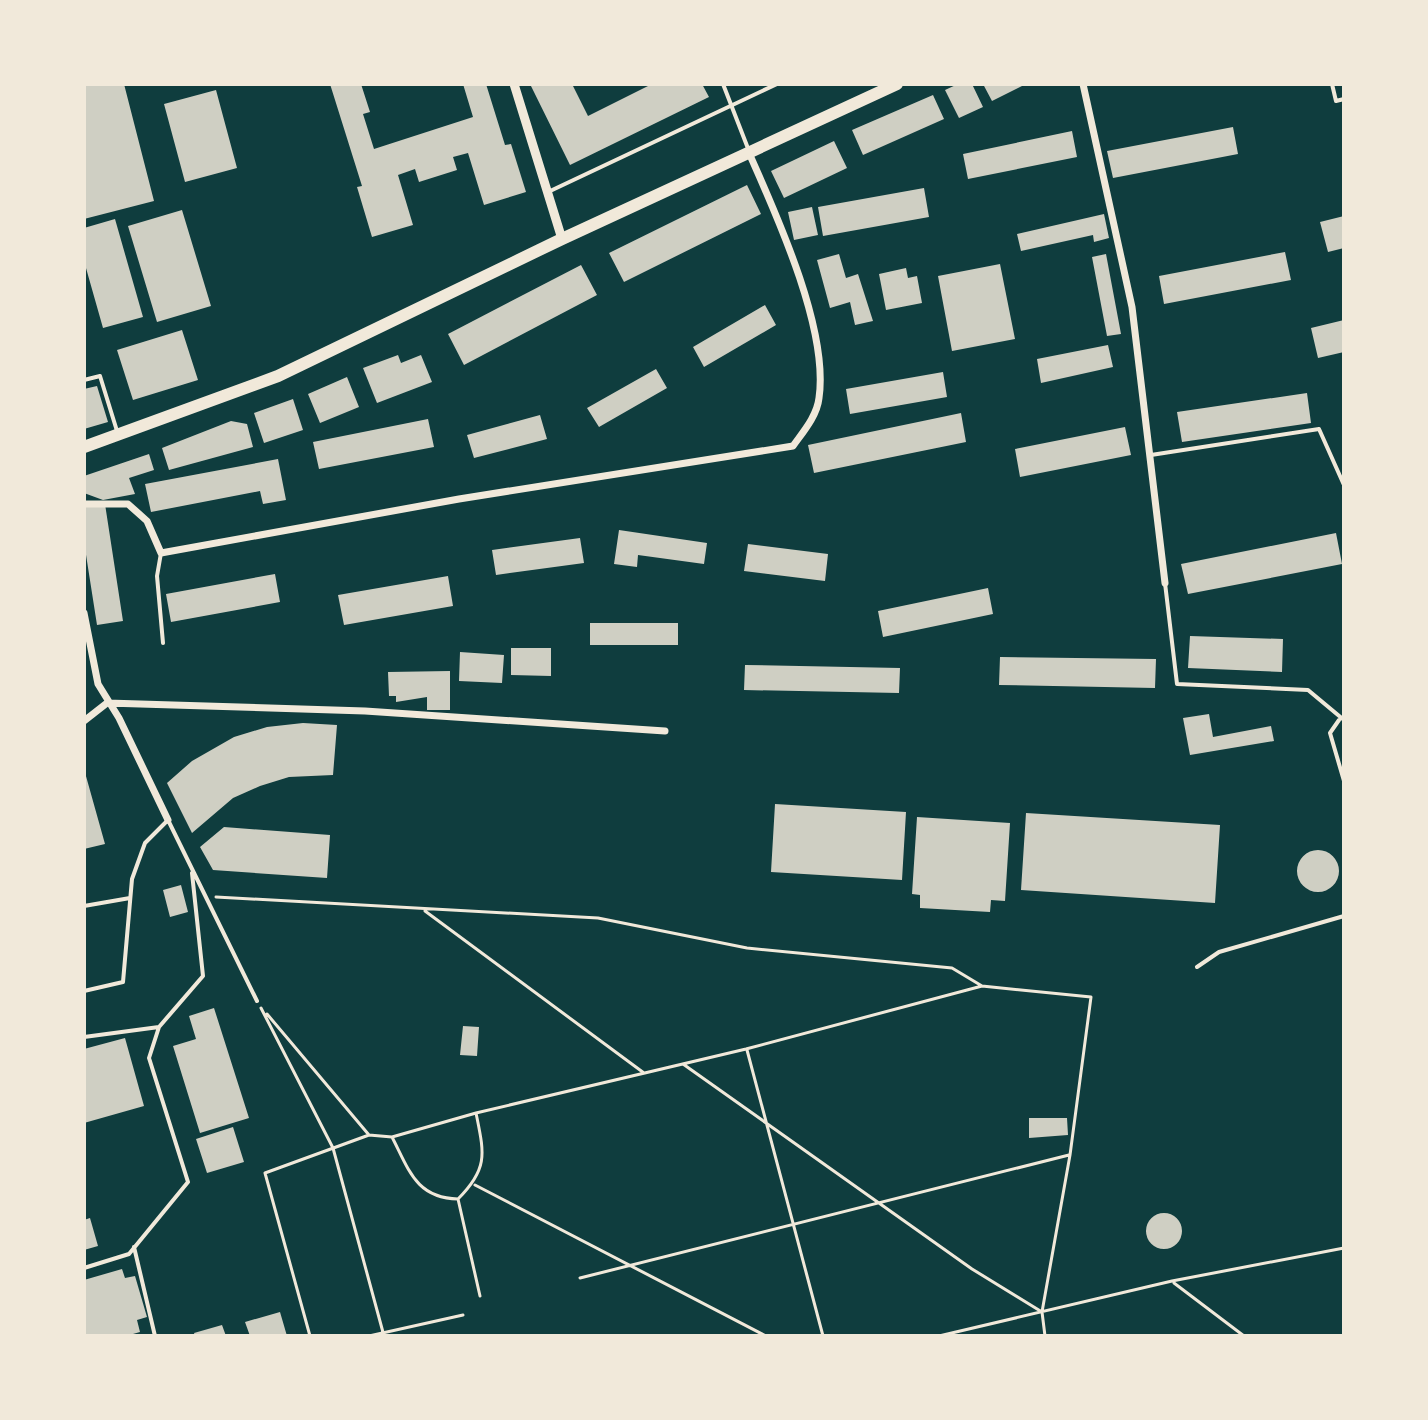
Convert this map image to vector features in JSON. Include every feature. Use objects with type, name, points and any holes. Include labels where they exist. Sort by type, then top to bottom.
[{"type":"main road","points":[[84,447],[278,376],[562,239],[897,84]]},
{"type":"street","points":[[514,84],[562,239]]},
{"type":"street","points":[[1083,84],[1132,307],[1165,583]]},
{"type":"street","points":[[84,504],[128,504],[147,521],[161,553],[459,499],[793,446],[808,426],[819,399],[816,343],[796,271],[749,153]]},
{"type":"street","points":[[84,613],[98,684],[119,718],[168,820]]},
{"type":"street","points":[[84,721],[107,703],[351,710],[665,731]]},
{"type":"lane","points":[[723,84],[749,153]]},
{"type":"lane","points":[[548,192],[777,84]]},
{"type":"lane","points":[[1332,84],[1336,101],[1344,99]]},
{"type":"lane","points":[[84,380],[100,376],[118,436]]},
{"type":"lane","points":[[1149,456],[1319,429],[1344,485]]},
{"type":"lane","points":[[161,553],[157,576],[163,643]]},
{"type":"lane","points":[[1165,583],[1177,684],[1308,690],[1342,720],[1330,733],[1344,781]]},
{"type":"lane","points":[[84,991],[123,982],[132,879],[145,843],[168,820],[257,1001]]},
{"type":"lane","points":[[84,1268],[129,1254],[188,1182],[149,1058],[159,1027],[203,976],[192,873]]},
{"type":"lane","points":[[84,906],[130,898]]},
{"type":"lane","points":[[1197,967],[1219,952],[1344,916]]},
{"type":"lane","points":[[84,1037],[159,1027]]},
{"type":"lane","points":[[134,1247],[155,1336]]},
{"type":"path","points":[[206,897],[598,918],[747,948],[952,968],[982,986]]},
{"type":"path","points":[[424,910],[644,1073]]},
{"type":"path","points":[[310,1336],[265,1173],[369,1135],[392,1137],[476,1113],[746,1049],[982,986],[1091,997],[1070,1155],[1042,1312],[1045,1336]]},
{"type":"path","points":[[257,1001],[369,1135]]},
{"type":"path","points":[[262,1008],[333,1148],[384,1334]]},
{"type":"path","points":[[746,1049],[823,1336]]},
{"type":"path","points":[[683,1064],[880,1204],[1042,1312]]},
{"type":"path","points":[[392,1137],[416,1182],[436,1199],[458,1199],[473,1184],[485,1159],[476,1113]]},
{"type":"path","points":[[580,1278],[1070,1155]]},
{"type":"path","points":[[473,1184],[766,1336]]},
{"type":"path","points":[[458,1199],[480,1296]]},
{"type":"path","points":[[939,1336],[1172,1281],[1344,1248]]},
{"type":"path","points":[[1172,1281],[1244,1336]]},
{"type":"path","points":[[369,1336],[463,1315]]},
{"type":"building","points":[[84,84],[124,84],[154,201],[84,219]]},
{"type":"building","points":[[330,84],[361,84],[370,112],[363,114],[374,149],[473,117],[463,84],[486,84],[505,145],[511,144],[526,192],[484,205],[468,153],[453,157],[457,170],[419,182],[415,169],[398,175],[413,225],[372,237],[357,187],[362,186]]},
{"type":"building","points":[[530,84],[572,84],[588,116],[652,84],[702,84],[709,97],[570,165]]},
{"type":"building","points":[[958,84],[972,84],[983,107],[959,118],[945,90]]},
{"type":"building","points":[[983,84],[1026,84],[992,101]]},
{"type":"building","points":[[216,90],[237,168],[185,182],[164,104]]},
{"type":"building","points":[[933,95],[944,119],[863,155],[852,130]]},
{"type":"building","points":[[1233,127],[1238,154],[1113,178],[1107,151]]},
{"type":"building","points":[[1072,131],[1077,157],[968,179],[963,154]]},
{"type":"building","points":[[834,141],[847,168],[784,198],[771,171]]},
{"type":"building","points":[[747,185],[761,214],[624,282],[609,253]]},
{"type":"building","points":[[924,188],[929,217],[823,236],[818,207]]},
{"type":"building","points":[[812,207],[818,235],[794,240],[788,212]]},
{"type":"building","points":[[182,210],[211,306],[157,322],[128,226]]},
{"type":"building","points":[[1104,214],[1109,238],[1094,242],[1093,235],[1021,251],[1017,234]]},
{"type":"building","points":[[1344,216],[1344,248],[1328,252],[1320,222]]},
{"type":"building","points":[[115,219],[143,317],[103,328],[84,261],[84,228]]},
{"type":"building","points":[[1285,252],[1291,280],[1164,304],[1159,276]]},
{"type":"building","points":[[839,254],[846,278],[858,274],[873,321],[855,325],[850,302],[830,308],[817,260]]},
{"type":"building","points":[[1106,254],[1121,334],[1107,336],[1092,257]]},
{"type":"building","points":[[1000,264],[1015,339],[952,351],[938,276]]},
{"type":"building","points":[[581,265],[597,295],[464,365],[448,334]]},
{"type":"building","points":[[906,268],[908,278],[917,276],[922,303],[886,310],[879,274]]},
{"type":"building","points":[[765,305],[776,325],[704,367],[693,347]]},
{"type":"building","points":[[1344,320],[1344,352],[1318,358],[1311,328]]},
{"type":"building","points":[[182,330],[198,380],[133,400],[117,350]]},
{"type":"building","points":[[1108,345],[1113,367],[1041,383],[1037,359]]},
{"type":"building","points":[[398,355],[401,363],[421,355],[432,382],[377,403],[363,368]]},
{"type":"building","points":[[656,369],[667,388],[599,427],[587,408]]},
{"type":"building","points":[[943,372],[947,397],[850,414],[846,389]]},
{"type":"building","points":[[347,377],[359,407],[320,423],[308,394]]},
{"type":"building","points":[[97,386],[108,422],[84,429],[84,389]]},
{"type":"building","points":[[1307,393],[1311,423],[1182,442],[1177,412]]},
{"type":"building","points":[[293,399],[303,430],[264,443],[254,413]]},
{"type":"building","points":[[961,413],[966,442],[814,473],[808,445]]},
{"type":"building","points":[[540,415],[547,439],[474,458],[467,435]]},
{"type":"building","points":[[428,419],[434,447],[319,469],[313,442]]},
{"type":"building","points":[[231,421],[247,424],[253,447],[169,470],[162,448]]},
{"type":"building","points":[[1125,427],[1131,455],[1020,477],[1015,449]]},
{"type":"building","points":[[149,454],[154,470],[129,478],[135,494],[103,500],[84,493],[84,476]]},
{"type":"building","points":[[278,459],[286,500],[263,504],[260,491],[151,512],[145,484]]},
{"type":"building","points":[[105,504],[123,621],[97,625],[84,542],[84,507]]},
{"type":"building","points":[[619,530],[707,543],[704,564],[638,555],[637,567],[614,564]]},
{"type":"building","points":[[1336,533],[1342,564],[1188,594],[1181,564]]},
{"type":"building","points":[[580,538],[584,563],[496,575],[492,550]]},
{"type":"building","points":[[748,544],[828,554],[825,581],[744,571]]},
{"type":"building","points":[[275,574],[280,602],[171,622],[166,594]]},
{"type":"building","points":[[448,576],[453,606],[344,625],[338,595]]},
{"type":"building","points":[[988,588],[993,614],[883,637],[878,611]]},
{"type":"building","points":[[590,623],[678,623],[678,645],[590,645]]},
{"type":"building","points":[[1190,636],[1283,639],[1282,672],[1188,668]]},
{"type":"building","points":[[511,648],[551,648],[551,676],[511,675]]},
{"type":"building","points":[[460,652],[504,655],[502,683],[459,681]]},
{"type":"building","points":[[1000,657],[1156,659],[1155,688],[999,685]]},
{"type":"building","points":[[745,665],[900,668],[899,693],[744,690]]},
{"type":"building","points":[[450,671],[450,710],[427,710],[427,697],[396,702],[396,696],[389,696],[388,672]]},
{"type":"building","points":[[1209,714],[1213,737],[1271,726],[1274,741],[1190,755],[1183,718]]},
{"type":"building","points":[[303,723],[337,725],[333,775],[289,777],[260,786],[233,798],[192,833],[167,783],[192,761],[234,737],[267,727]]},
{"type":"building","points":[[84,769],[105,844],[84,849]]},
{"type":"building","points":[[775,804],[906,812],[902,880],[771,872]]},
{"type":"building","points":[[1026,813],[1220,825],[1215,903],[1021,890]]},
{"type":"building","points":[[917,817],[1010,823],[1005,901],[991,900],[990,912],[920,908],[920,895],[912,894]]},
{"type":"building","points":[[224,827],[330,835],[327,878],[213,870],[200,847]]},
{"type":"building","points":[[1318,850],[1333,856],[1339,871],[1333,886],[1318,892],[1303,886],[1297,871],[1303,856]]},
{"type":"building","points":[[181,885],[188,912],[170,917],[163,890]]},
{"type":"building","points":[[214,1008],[249,1118],[200,1133],[173,1046],[196,1039],[189,1016]]},
{"type":"building","points":[[463,1026],[479,1027],[477,1056],[460,1055]]},
{"type":"building","points":[[125,1038],[144,1106],[84,1123],[84,1049]]},
{"type":"building","points":[[1029,1118],[1067,1118],[1068,1135],[1029,1138]]},
{"type":"building","points":[[233,1127],[244,1162],[207,1173],[196,1139]]},
{"type":"building","points":[[1164,1213],[1176,1219],[1182,1231],[1176,1243],[1164,1249],[1152,1243],[1146,1231],[1152,1219]]},
{"type":"building","points":[[90,1218],[98,1246],[84,1250],[84,1220]]},
{"type":"building","points":[[122,1269],[125,1278],[135,1276],[147,1317],[137,1320],[140,1332],[126,1336],[84,1336],[84,1280]]},
{"type":"building","points":[[280,1312],[287,1336],[250,1336],[245,1322]]},
{"type":"building","points":[[222,1325],[226,1336],[195,1336],[194,1333]]}]
